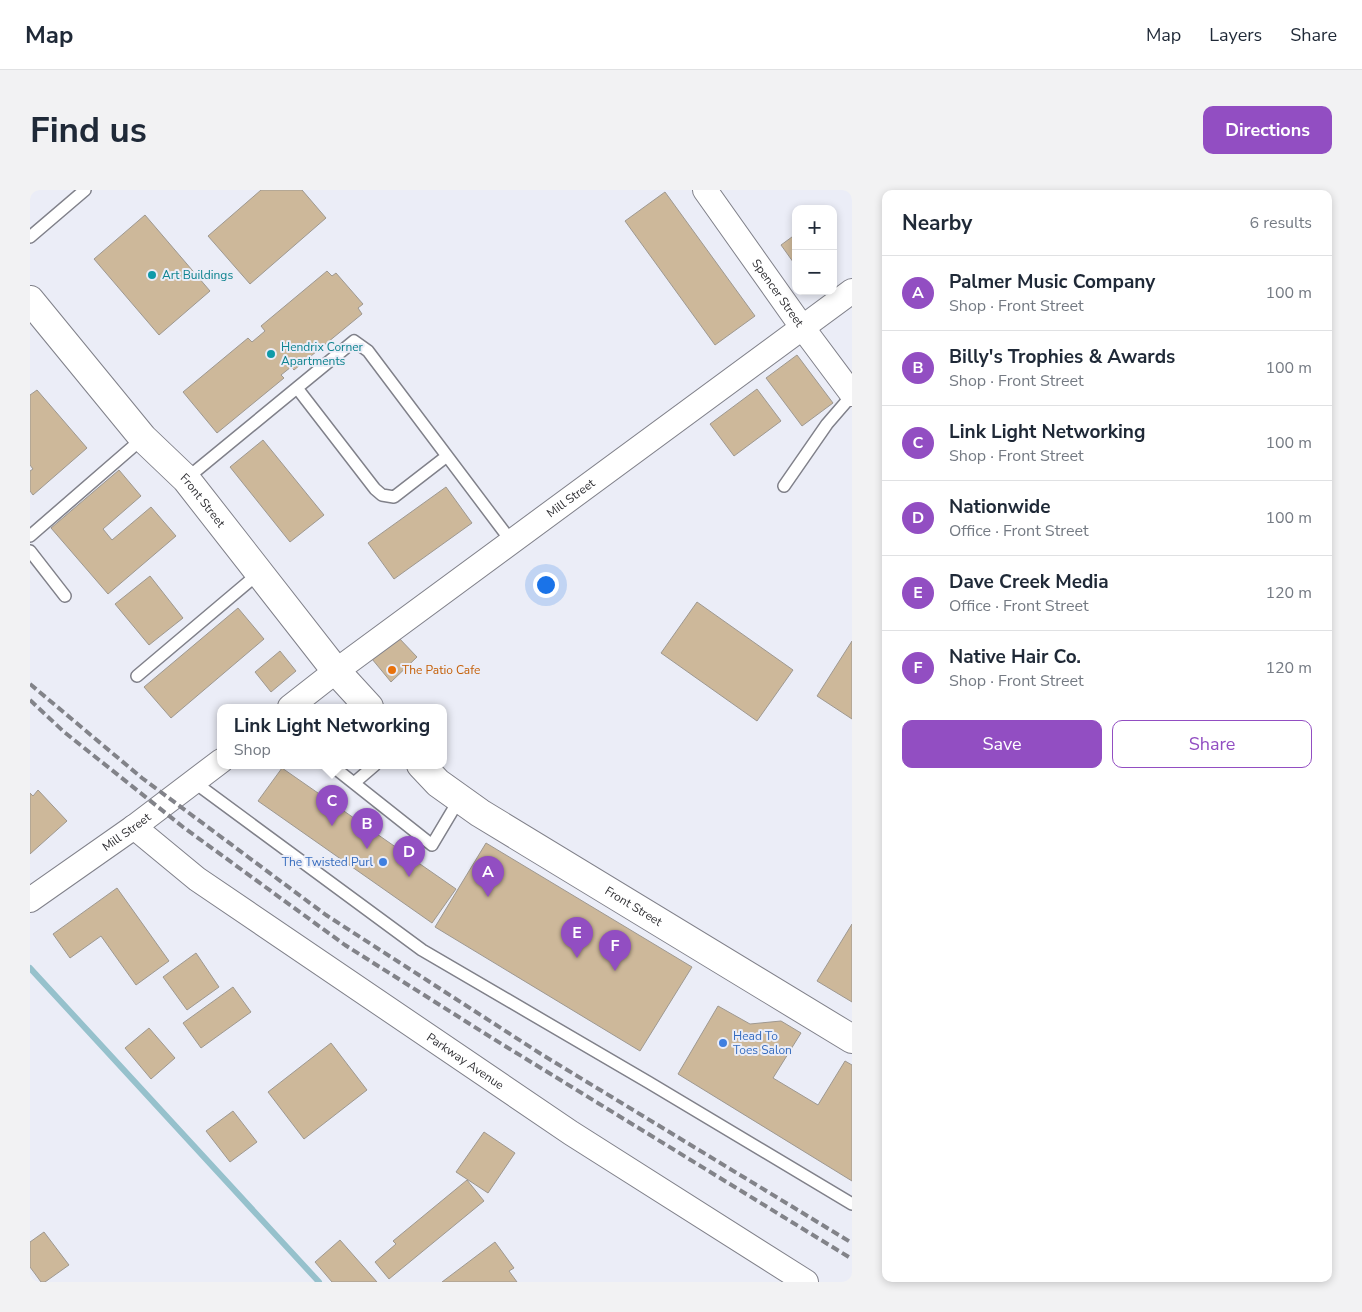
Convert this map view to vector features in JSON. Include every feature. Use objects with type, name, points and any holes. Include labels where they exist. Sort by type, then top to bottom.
[{"type":"street","name":"Spencer Street","points":[[705,190],[852,394]]},
{"type":"street","name":"Mill Street","points":[[294,704],[802,326],[852,291]]},
{"type":"street","name":"Front Street","points":[[30,300],[143,438],[186,479],[336,671],[366,704]]},
{"type":"street","name":"Mill Street","points":[[30,900],[217,764]]},
{"type":"street","name":"Front Street","points":[[425,769],[438,783],[480,813],[852,1040]]},
{"type":"street","name":"Parkway Avenue","points":[[134,826],[198,878],[539,1112],[806,1282]]},
{"type":"lane","points":[[30,237],[85,190]]},
{"type":"lane","points":[[186,479],[354,341],[368,351],[512,542]]},
{"type":"lane","points":[[297,388],[375,490],[382,496],[394,497],[447,456]]},
{"type":"lane","points":[[784,486],[827,424],[852,394]]},
{"type":"lane","points":[[30,536],[143,438]]},
{"type":"lane","points":[[30,551],[65,596]]},
{"type":"lane","points":[[137,676],[259,573]]},
{"type":"lane","points":[[337,769],[432,846],[460,798]]},
{"type":"lane","points":[[354,783],[370,769]]},
{"type":"lane","points":[[194,782],[422,950],[852,1204]]},
{"type":"building","name":"Art Buildings","points":[[261,190],[302,190],[326,218],[250,284],[208,236]]},
{"type":"building","points":[[665,192],[755,316],[715,345],[625,221]]},
{"type":"building","name":"Art Buildings","points":[[145,215],[210,291],[159,335],[94,259]]},
{"type":"building","points":[[792,237],[792,260],[781,245]]},
{"type":"building","name":"Hendrix Corner Apartments","points":[[327,271],[332,276],[336,273],[363,304],[358,308],[362,314],[294,370],[291,367],[281,375],[284,378],[217,433],[183,392],[248,338],[252,342],[265,331],[261,326]]},
{"type":"building","points":[[797,355],[833,403],[802,426],[766,378]]},
{"type":"building","points":[[757,389],[781,421],[734,456],[710,424]]},
{"type":"building","points":[[37,390],[87,448],[33,495],[30,491],[30,471],[33,469],[30,465],[30,395]]},
{"type":"building","points":[[263,440],[324,515],[290,542],[230,467]]},
{"type":"building","points":[[119,470],[141,496],[103,529],[112,540],[151,507],[176,536],[108,594],[51,528]]},
{"type":"building","points":[[446,487],[472,523],[394,579],[368,543]]},
{"type":"building","points":[[150,576],[183,618],[149,645],[115,604]]},
{"type":"building","points":[[697,602],[793,670],[757,721],[661,653]]},
{"type":"building","points":[[238,608],[264,639],[171,718],[144,687]]},
{"type":"building","name":"The Patio Cafe","points":[[398,637],[417,657],[391,682],[372,659]]},
{"type":"building","points":[[852,641],[852,719],[817,696]]},
{"type":"building","points":[[280,651],[296,671],[271,692],[255,672]]},
{"type":"building","points":[[281,769],[283,769],[456,889],[432,923],[258,801]]},
{"type":"building","points":[[38,790],[67,821],[30,854],[30,793],[33,796]]},
{"type":"building","points":[[486,843],[692,967],[640,1051],[435,927]]},
{"type":"building","points":[[117,888],[169,961],[136,985],[101,936],[70,958],[53,934]]},
{"type":"building","points":[[852,924],[852,1002],[817,981]]},
{"type":"building","points":[[196,953],[219,987],[187,1010],[163,977]]},
{"type":"building","points":[[233,987],[251,1012],[201,1048],[183,1023]]},
{"type":"building","points":[[718,1006],[750,1024],[781,1021],[801,1033],[773,1078],[818,1105],[845,1061],[852,1065],[852,1181],[678,1074]]},
{"type":"building","points":[[149,1028],[175,1058],[151,1079],[125,1048]]},
{"type":"building","points":[[331,1043],[367,1090],[304,1139],[268,1092]]},
{"type":"building","points":[[233,1111],[257,1142],[230,1162],[206,1131]]},
{"type":"building","points":[[484,1132],[515,1153],[488,1193],[456,1172]]},
{"type":"building","points":[[467,1180],[484,1201],[389,1279],[375,1262],[396,1244],[393,1241]]},
{"type":"building","points":[[44,1232],[69,1265],[45,1282],[41,1282],[30,1267],[30,1242]]},
{"type":"building","points":[[340,1240],[377,1282],[332,1282],[315,1262]]},
{"type":"building","points":[[495,1242],[514,1268],[509,1271],[517,1282],[442,1282]]},
{"type":"waterway","points":[[30,968],[319,1282]]},
{"type":"railway","points":[[30,684],[142,778],[326,915],[541,1054],[852,1243]]},
{"type":"railway","points":[[30,700],[63,731],[183,827],[345,945],[492,1038],[852,1259]]},
{"type":"place","name":"Art Buildings","points":[[152,275]]},
{"type":"place","name":"Hendrix Corner Apartments","points":[[271,354]]},
{"type":"place","name":"The Patio Cafe","points":[[392,670]]},
{"type":"place","name":"Link Light Networking","points":[[332,826]]},
{"type":"place","name":"Billy's Trophies & Awards","points":[[367,849]]},
{"type":"place","name":"The Twisted Purl","points":[[383,862]]},
{"type":"place","name":"Nationwide","points":[[409,877]]},
{"type":"place","name":"Palmer Music Company","points":[[488,897]]},
{"type":"place","name":"Dave Creek Media","points":[[577,958]]},
{"type":"place","name":"Native Hair Co.","points":[[615,971]]},
{"type":"place","name":"Head To Toes Salon","points":[[723,1043]]}]
